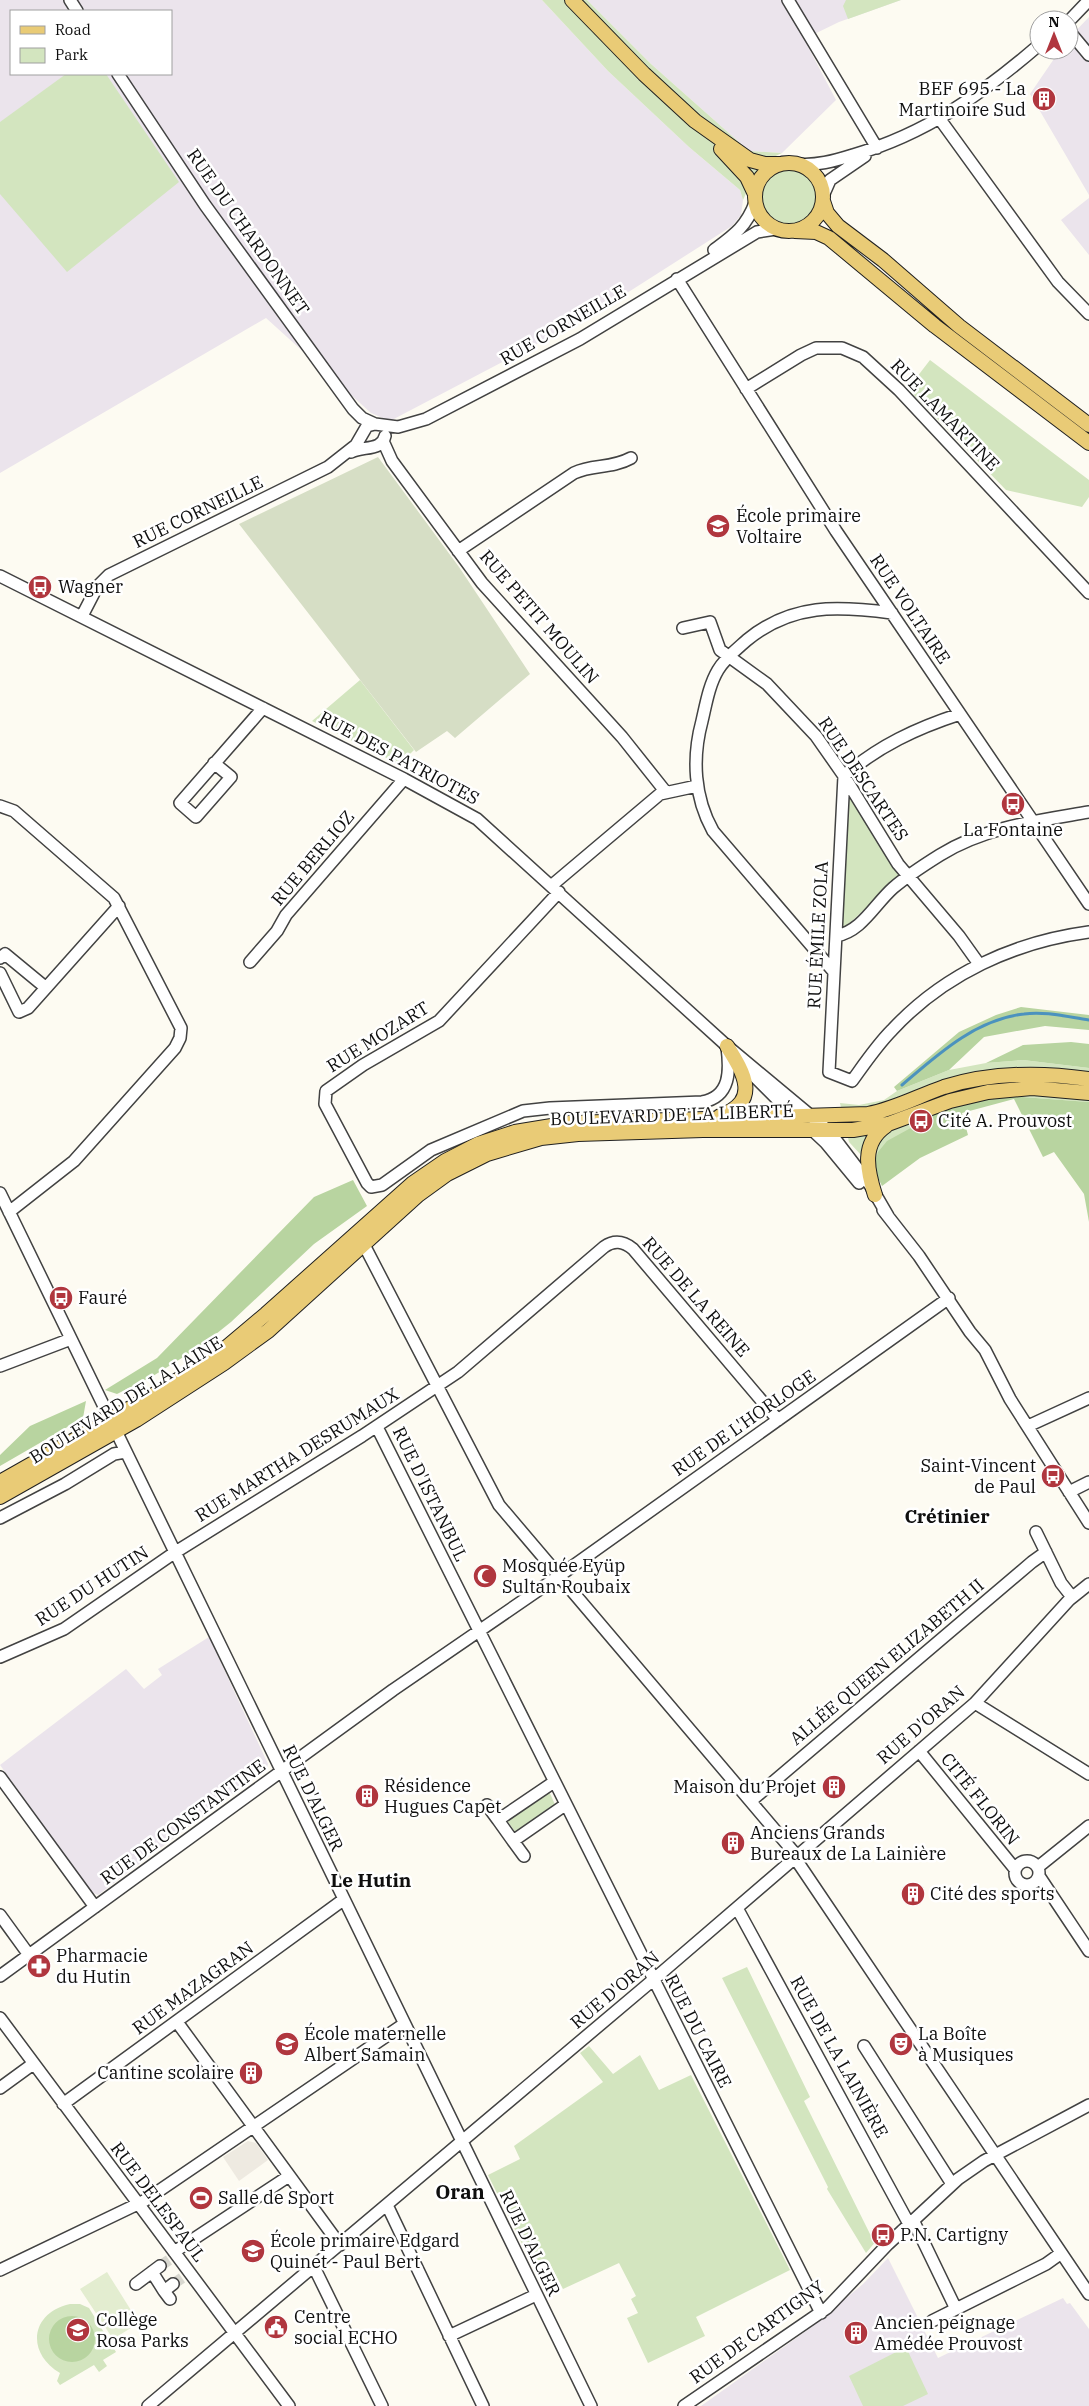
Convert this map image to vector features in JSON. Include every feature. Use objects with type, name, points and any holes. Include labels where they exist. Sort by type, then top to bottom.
[{"type":"main road","points":[[572,0],[644,74],[695,121],[743,172],[761,216],[776,229],[809,230],[828,238],[935,326],[1089,443]]},
{"type":"main road","points":[[695,121],[750,160],[796,164],[810,170],[817,178],[827,213],[838,226],[883,260],[959,326],[1089,424]]},
{"type":"main road","points":[[755,198],[763,175],[781,164]]},
{"type":"main road","points":[[795,231],[812,222],[818,215],[823,199]]},
{"type":"main road","points":[[714,1118],[732,1110],[740,1102],[744,1094],[744,1072],[727,1046]]},
{"type":"main road","points":[[813,1124],[877,1112],[945,1087],[984,1078],[1040,1074],[1089,1079]]},
{"type":"main road","points":[[813,1124],[829,1131],[865,1129],[888,1124],[950,1100],[988,1092],[1032,1088],[1089,1093]]},
{"type":"main road","name":"BOULEVARD DE LA LIBERTÉ","points":[[268,1331],[426,1173],[462,1152],[497,1137],[556,1124],[794,1117],[813,1124]]},
{"type":"main road","name":"BOULEVARD DE LA LIBERTÉ","points":[[266,1314],[360,1238],[447,1174],[487,1154],[524,1142],[558,1136],[611,1132],[813,1124]]},
{"type":"main road","points":[[875,1195],[868,1171],[868,1150],[874,1136],[888,1124]]},
{"type":"main road","name":"BOULEVARD DE LA LAINE","points":[[0,1497],[113,1426],[215,1355],[266,1314]]},
{"type":"main road","name":"BOULEVARD DE LA LAINE","points":[[0,1482],[186,1389],[268,1331]]},
{"type":"street","points":[[788,0],[877,148]]},
{"type":"street","points":[[1079,10],[1089,0]]},
{"type":"street","points":[[1079,43],[1089,55]]},
{"type":"street","points":[[823,199],[827,185],[836,175],[877,148],[968,102],[1029,54]]},
{"type":"street","name":"RUE DU CHARDONNET","points":[[119,75],[205,205],[353,409],[362,418],[377,425]]},
{"type":"street","points":[[939,118],[1058,282],[1089,314]]},
{"type":"street","points":[[796,164],[821,164],[877,148]]},
{"type":"street","name":"RUE CORNEILLE","points":[[677,279],[743,228],[755,198]]},
{"type":"street","name":"RUE CORNEILLE","points":[[82,616],[94,591],[108,575],[318,472],[357,448],[378,444],[410,425],[433,416],[568,346],[757,232],[776,229]]},
{"type":"street","name":"RUE VOLTAIRE","points":[[677,279],[822,510],[1089,904]]},
{"type":"street","name":"RUE LAMARTINE","points":[[746,389],[801,355],[816,348],[842,348],[863,357],[899,390],[1089,593]]},
{"type":"street","name":"RUE DU CHARDONNET","points":[[353,409],[362,434]]},
{"type":"street","points":[[377,425],[384,432],[378,444],[364,443],[362,434],[367,426],[377,425]]},
{"type":"street","name":"RUE CORNEILLE","points":[[377,425],[393,428],[410,425]]},
{"type":"street","name":"RUE CORNEILLE","points":[[345,454],[362,434]]},
{"type":"street","name":"RUE PETIT MOULIN","points":[[378,444],[490,593],[622,737],[666,791]]},
{"type":"street","points":[[458,551],[574,473],[588,468],[616,466],[630,458]]},
{"type":"street","name":"RUE DES PATRIOTES","points":[[1,578],[82,616],[404,779],[478,819],[813,1124],[888,1216],[949,1298],[970,1332],[989,1356],[1002,1386],[1089,1523]]},
{"type":"street","points":[[834,972],[713,831],[704,812],[697,786],[696,758],[699,733],[714,678],[729,656],[764,628],[782,619],[806,612],[840,607],[892,613]]},
{"type":"street","name":"RUE DESCARTES","points":[[683,628],[710,622],[718,646],[757,676],[794,710],[816,736],[844,776],[896,866],[908,877],[959,936],[979,964]]},
{"type":"street","points":[[214,763],[231,777],[196,817],[180,802],[214,763],[263,708]]},
{"type":"street","points":[[844,776],[873,752],[923,726],[960,714]]},
{"type":"street","name":"RUE ÉMILE ZOLA","points":[[844,776],[829,1072],[852,1080],[881,1042],[904,1018],[946,984],[979,964]]},
{"type":"street","name":"RUE BERLIOZ","points":[[250,962],[277,931],[286,915],[404,779]]},
{"type":"street","points":[[555,889],[666,791],[697,786]]},
{"type":"street","points":[[0,806],[14,811],[107,891],[119,906],[179,1023],[181,1034],[179,1042],[80,1155],[50,1182],[9,1212]]},
{"type":"street","points":[[836,936],[853,931],[894,885],[969,839],[997,829],[1089,812]]},
{"type":"street","name":"RUE MOZART","points":[[367,1183],[325,1104],[326,1091],[363,1065],[439,1021],[555,889]]},
{"type":"street","points":[[0,973],[19,1012],[28,1008],[119,906]]},
{"type":"street","points":[[979,964],[1026,945],[1089,932]]},
{"type":"street","points":[[0,958],[4,954],[45,987]]},
{"type":"street","name":"RUE DES PATRIOTES","points":[[727,1046],[757,1081],[794,1117]]},
{"type":"street","name":"BOULEVARD DE LA LIBERTÉ","points":[[367,1183],[371,1187],[382,1186],[431,1150],[522,1111],[550,1108],[691,1102],[712,1099],[724,1089],[729,1071],[727,1046]]},
{"type":"street","name":"BOULEVARD DE LA LIBERTÉ","points":[[691,1102],[714,1118]]},
{"type":"street","name":"RUE DES PATRIOTES","points":[[829,1131],[888,1216]]},
{"type":"street","name":"RUE D'ALGER","points":[[0,1193],[590,2406]]},
{"type":"street","points":[[360,1238],[497,1502],[752,1800],[796,1857],[996,2155],[1060,2254],[1089,2294]]},
{"type":"street","name":"RUE DE LA REINE","points":[[437,1386],[458,1372],[604,1247],[618,1242],[633,1249],[778,1420]]},
{"type":"street","name":"RUE DE L'HORLOGE","points":[[559,1576],[949,1298]]},
{"type":"street","points":[[0,1366],[71,1339]]},
{"type":"street","name":"RUE MARTHA DESRUMAUX","points":[[174,1553],[377,1426],[437,1386]]},
{"type":"street","points":[[1028,1426],[1089,1398]]},
{"type":"street","name":"RUE D'ISTANBUL","points":[[377,1426],[478,1631]]},
{"type":"street","points":[[0,1518],[65,1484],[114,1454],[125,1452]]},
{"type":"street","points":[[1069,1492],[1089,1482]]},
{"type":"street","points":[[1036,1532],[1061,1583],[1072,1597]]},
{"type":"street","name":"ALLÉE QUEEN ELIZABETH II","points":[[752,1800],[1046,1552]]},
{"type":"street","name":"RUE DU HUTIN","points":[[0,1656],[60,1632],[174,1553]]},
{"type":"street","name":"RUE DE CONSTANTINE","points":[[0,1976],[392,1690],[559,1576]]},
{"type":"street","name":"RUE D'ORAN","points":[[148,2406],[653,1980],[975,1703],[1072,1597],[1089,1584]]},
{"type":"street","name":"RUE DU CAIRE","points":[[478,1631],[820,2313]]},
{"type":"street","points":[[975,1703],[1089,1774]]},
{"type":"street","name":"CITÉ FLORIN","points":[[919,1751],[1015,1869]]},
{"type":"street","points":[[0,1777],[95,1907]]},
{"type":"street","points":[[498,1820],[554,1782]]},
{"type":"street","points":[[488,1805],[524,1856]]},
{"type":"street","points":[[513,1841],[566,1805]]},
{"type":"street","points":[[1089,1826],[1038,1871],[1034,1883],[1023,1885],[1015,1877],[1015,1869],[1021,1862],[1027,1860],[1033,1862],[1038,1871],[1089,1950]]},
{"type":"street","name":"RUE MAZAGRAN","points":[[63,2104],[343,1900]]},
{"type":"street","name":"RUE DE LA LAINIÈRE","points":[[737,1908],[911,2222],[956,2309]]},
{"type":"street","points":[[0,1915],[29,1955]]},
{"type":"street","name":"RUE DELESPAUL","points":[[0,2018],[4,2034],[33,2064],[138,2204],[176,2285],[235,2333],[289,2406]]},
{"type":"street","points":[[177,2022],[340,2245]]},
{"type":"street","points":[[0,2270],[138,2204],[404,2024]]},
{"type":"street","points":[[864,2046],[952,2184]]},
{"type":"street","points":[[0,2088],[33,2064]]},
{"type":"street","name":"RUE DE CARTIGNY","points":[[684,2406],[820,2313],[952,2184],[996,2155],[1089,2105]]},
{"type":"street","points":[[136,2284],[289,2176]]},
{"type":"street","points":[[387,2205],[483,2406]]},
{"type":"street","points":[[932,2321],[1060,2254]]},
{"type":"street","points":[[166,2261],[176,2285]]},
{"type":"street","points":[[314,2266],[382,2406]]},
{"type":"street","points":[[450,2336],[536,2295]]},
{"type":"shaded area","points":[[0,0],[542,0],[608,71],[689,147],[740,190],[743,200],[741,215],[732,226],[594,314],[390,421],[371,413],[266,318],[0,473]]},
{"type":"shaded area","points":[[587,0],[901,0],[839,22],[804,39],[836,100],[782,153],[749,151],[651,64]]},
{"type":"shaded area","points":[[1089,17],[1089,195],[1030,94],[1053,60],[1079,60],[1079,28]]},
{"type":"shaded area","points":[[1089,198],[1089,255],[1061,220]]},
{"type":"shaded area","points":[[209,1637],[268,1764],[267,1768],[98,1895],[91,1892],[0,1765],[126,1669],[144,1689],[162,1675],[158,1669]]},
{"type":"shaded area","points":[[248,2141],[256,2143],[268,2160],[239,2181],[223,2157]]},
{"type":"shaded area","points":[[888,2258],[938,2358],[1063,2298],[1067,2304],[1070,2303],[1089,2329],[1089,2406],[701,2406],[813,2326],[863,2284]]},
{"type":"green space","points":[[542,0],[587,0],[651,64],[749,151],[782,153],[767,162],[757,172],[743,200],[740,190],[689,147],[608,71]]},
{"type":"green space","points":[[846,0],[901,0],[848,19],[843,6]]},
{"type":"green space","points":[[65,75],[107,75],[179,182],[67,272],[0,194],[0,122]]},
{"type":"green space","points":[[784,170],[794,170],[804,174],[812,182],[816,197],[812,212],[804,220],[794,224],[784,224],[774,220],[766,212],[762,202],[762,192],[766,182],[774,174]]},
{"type":"green space","points":[[930,360],[1089,480],[1089,497],[1082,507],[1006,490],[910,391],[910,386]]},
{"type":"green space","points":[[378,457],[459,567],[530,674],[455,738],[447,731],[416,752],[239,524]]},
{"type":"green space","points":[[360,680],[414,750],[410,754],[416,761],[405,767],[312,721]]},
{"type":"green space","points":[[849,791],[900,877],[842,930]]},
{"type":"green space","points":[[1021,1007],[1089,1015],[1089,1030],[1045,1026],[984,1037],[949,1070],[897,1091],[894,1087],[959,1032],[996,1015]]},
{"type":"green space","points":[[1071,1042],[1089,1044],[1089,1068],[1023,1060],[986,1063],[1023,1045]]},
{"type":"green space","points":[[1023,1060],[1089,1068],[1089,1102],[1008,1096],[971,1101],[873,1168],[849,1142],[840,1103],[859,1105],[884,1100],[897,1091],[949,1070],[986,1063]]},
{"type":"green space","points":[[1008,1096],[1089,1102],[1089,1222],[1084,1194],[1054,1152],[1043,1157],[1014,1099],[962,1113],[968,1135],[920,1158],[882,1186],[873,1168],[878,1152],[887,1141],[938,1113],[971,1101]]},
{"type":"green space","points":[[353,1180],[367,1206],[314,1244],[231,1322],[201,1346],[153,1376],[117,1394],[105,1390],[157,1358],[314,1197]]},
{"type":"green space","points":[[86,1401],[83,1418],[0,1466],[0,1455],[30,1426]]},
{"type":"green space","points":[[548,1789],[557,1809],[518,1836],[506,1819]]},
{"type":"green space","points":[[747,1967],[810,2097],[804,2101],[870,2234],[877,2240],[866,2253],[827,2189],[828,2187],[722,1978]]},
{"type":"green space","points":[[589,2046],[613,2074],[640,2055],[659,2090],[691,2075],[790,2270],[696,2317],[705,2336],[648,2363],[627,2318],[638,2313],[631,2299],[636,2296],[619,2263],[563,2289],[549,2262],[536,2260],[531,2262],[488,2175],[520,2159],[514,2146],[603,2082],[580,2053]]},
{"type":"green space","points":[[107,2272],[139,2323],[113,2339],[80,2289]]},
{"type":"green space","points":[[70,2304],[80,2304],[89,2308],[116,2352],[103,2360],[107,2366],[99,2372],[94,2365],[60,2385],[57,2381],[60,2373],[49,2365],[42,2355],[38,2345],[37,2334],[40,2325],[47,2316],[57,2309]]},
{"type":"green space","points":[[72,2316],[85,2320],[91,2326],[95,2339],[91,2352],[85,2358],[72,2362],[59,2358],[53,2352],[49,2339],[53,2326],[59,2320]]},
{"type":"green space","points":[[906,2347],[928,2394],[903,2406],[863,2406],[849,2376]]},
{"type":"waterway","points":[[902,1085],[958,1040],[990,1023],[1006,1017],[1040,1013],[1089,1020]]},
{"type":"tunnel","points":[[160,2266],[169,2260]]},
{"type":"tunnel","points":[[173,2284],[182,2278]]},
{"type":"place","name":"BEF 695 - La Martinoire Sud","points":[[1044,99]]},
{"type":"place","name":"École primaire Voltaire","points":[[718,526]]},
{"type":"place","name":"Wagner","points":[[40,587]]},
{"type":"place","name":"La Fontaine","points":[[1013,804]]},
{"type":"place","name":"Cité A. Prouvost","points":[[921,1121]]},
{"type":"place","name":"Fauré","points":[[61,1298]]},
{"type":"place","name":"Saint-Vincent de Paul","points":[[1053,1476]]},
{"type":"place","name":"Mosquée Eyüp Sultan Roubaix","points":[[485,1576]]},
{"type":"place","name":"Maison du Projet","points":[[834,1787]]},
{"type":"place","name":"Résidence Hugues Capet","points":[[367,1796]]},
{"type":"place","name":"Anciens Grands Bureaux de La Lainière","points":[[733,1843]]},
{"type":"place","name":"Cité des sports","points":[[913,1894]]},
{"type":"place","name":"Pharmacie du Hutin","points":[[39,1966]]},
{"type":"place","name":"École maternelle Albert Samain","points":[[287,2044]]},
{"type":"place","name":"La Boîte à Musiques","points":[[901,2044]]},
{"type":"place","name":"Cantine scolaire","points":[[251,2073]]},
{"type":"place","name":"Salle de Sport","points":[[201,2198]]},
{"type":"place","name":"P.N. Cartigny","points":[[883,2235]]},
{"type":"place","name":"École primaire Edgard Quinet - Paul Bert","points":[[253,2251]]},
{"type":"place","name":"Centre social ECHO","points":[[276,2327]]},
{"type":"place","name":"Collège Rosa Parks","points":[[78,2330]]},
{"type":"place","name":"Ancien peignage Amédée Prouvost","points":[[856,2333]]},
{"type":"district","name":"Crétinier","points":[[947,1516]]},
{"type":"district","name":"Le Hutin","points":[[371,1880]]},
{"type":"district","name":"Oran","points":[[460,2192]]}]
